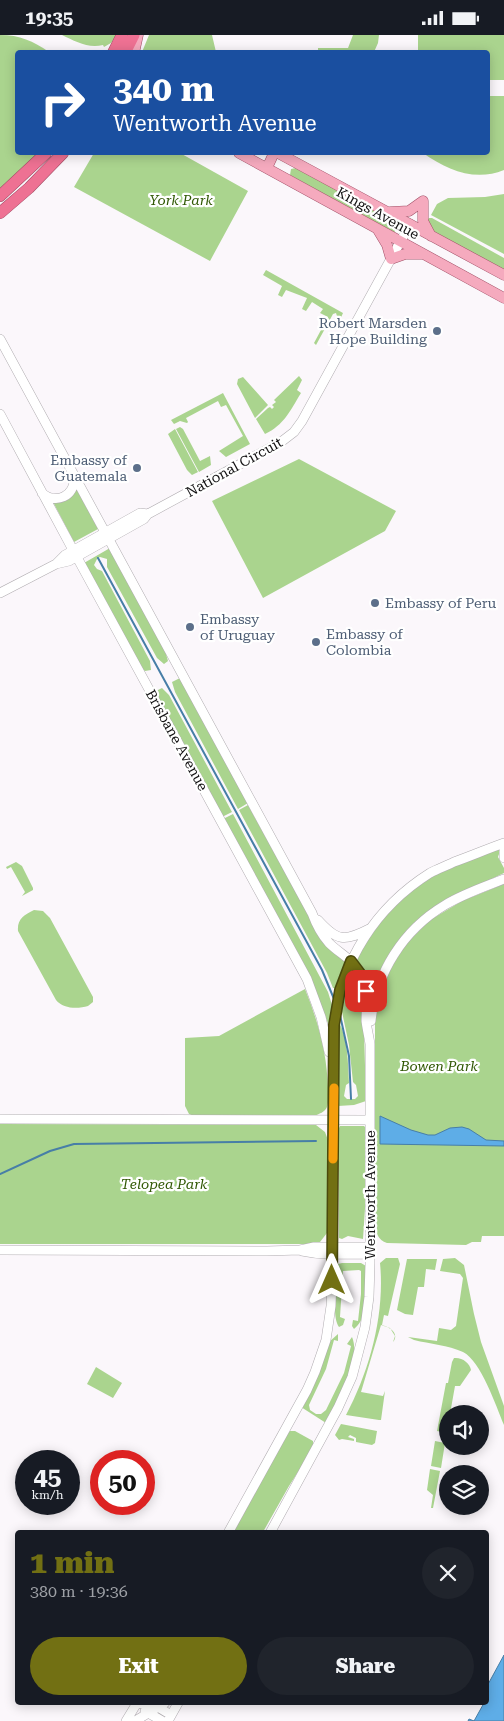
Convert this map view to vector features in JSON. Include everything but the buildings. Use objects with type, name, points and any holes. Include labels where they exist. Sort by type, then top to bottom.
[{"type":"highway","points":[[114,50],[122,35]]},
{"type":"highway","points":[[126,50],[134,35]]},
{"type":"highway","points":[[0,196],[44,155]]},
{"type":"highway","points":[[0,213],[29,189],[61,155]]},
{"type":"main road","points":[[135,50],[138,35]]},
{"type":"main road","name":"Kings Avenue","points":[[243,155],[504,298]]},
{"type":"main road","points":[[267,168],[273,155]]},
{"type":"main road","name":"Kings Avenue","points":[[282,155],[504,275]]},
{"type":"main road","points":[[283,177],[291,159]]},
{"type":"main road","points":[[387,211],[401,213],[409,211],[423,201],[423,221],[431,236]]},
{"type":"main road","name":"National Circuit","points":[[0,593],[56,564],[69,561],[75,554],[106,536],[144,519],[148,514],[280,443],[295,431],[410,225]]},
{"type":"main road","points":[[378,229],[387,245],[391,259],[410,253],[422,253]]},
{"type":"main road","points":[[0,339],[312,913],[329,932],[337,937],[354,937],[369,929]]},
{"type":"main road","name":"Brisbane Avenue","points":[[0,413],[307,979],[321,1017],[334,1074]]},
{"type":"main road","points":[[42,493],[53,499],[62,498],[67,495],[74,485],[72,473]]},
{"type":"main road","points":[[230,1530],[307,1391],[326,1340],[330,1314],[333,1251],[335,1015],[351,961],[369,929],[383,912],[407,889],[432,872],[504,843]]},
{"type":"main road","points":[[504,851],[504,858]]},
{"type":"main road","points":[[370,1044],[377,988],[390,961],[406,938],[428,917],[446,904],[504,879]]},
{"type":"main road","name":"Wentworth Avenue","points":[[272,1530],[338,1408],[356,1366],[367,1315],[370,1250],[370,1044],[366,1025],[367,997],[365,983],[360,972],[322,934],[312,913]]},
{"type":"main road","points":[[0,1119],[370,1120]]},
{"type":"main road","points":[[0,1250],[300,1250],[314,1247],[324,1241],[333,1230]]},
{"type":"main road","points":[[314,1247],[333,1251]]},
{"type":"main road","points":[[300,1250],[315,1254],[333,1251],[370,1250]]},
{"type":"main road","points":[[126,1721],[137,1705]]},
{"type":"main road","points":[[140,1705],[147,1713],[162,1721]]},
{"type":"main road","points":[[135,1721],[161,1705],[170,1718],[177,1705]]},
{"type":"green space","points":[[0,35],[26,39],[46,50],[15,50],[15,155],[37,155],[0,189]]},
{"type":"green space","points":[[62,35],[117,35],[111,43],[104,47],[103,45],[92,46],[82,44]]},
{"type":"green space","points":[[149,35],[212,35],[216,50],[143,50]]},
{"type":"green space","points":[[353,35],[379,35],[375,50],[318,50],[318,48],[348,48]]},
{"type":"green space","points":[[418,35],[504,35],[504,80],[490,80],[490,50],[418,50]]},
{"type":"green space","points":[[490,96],[504,96],[504,170],[482,175],[472,174],[452,169],[426,155],[490,155]]},
{"type":"green space","name":"York Park","points":[[93,155],[184,155],[248,191],[210,261],[74,187]]},
{"type":"green space","points":[[296,168],[391,219],[398,226],[394,233],[290,175],[291,169]]},
{"type":"green space","points":[[504,194],[504,254],[431,215],[437,204],[448,198],[485,197]]},
{"type":"green space","points":[[429,218],[504,258],[504,271],[434,232],[427,221]]},
{"type":"green space","points":[[266,270],[343,313],[339,322],[336,313],[333,314],[316,345],[314,343],[328,317],[320,313],[323,309],[312,302],[306,311],[302,309],[307,298],[286,290],[282,297],[278,295],[282,286],[263,275]]},
{"type":"green space","points":[[299,376],[302,380],[297,390],[301,393],[290,412],[282,422],[265,434],[256,419],[268,408],[272,409],[274,407],[272,405],[276,402],[274,400]]},
{"type":"green space","points":[[243,377],[268,405],[255,418],[237,384],[238,379]]},
{"type":"green space","points":[[223,393],[250,444],[226,457],[219,451],[243,436],[226,405],[221,407],[218,401],[186,418],[187,423],[180,421],[174,424],[171,420]]},
{"type":"green space","points":[[180,427],[183,429],[200,461],[210,456],[211,465],[199,472],[176,429]]},
{"type":"green space","points":[[175,429],[198,472],[192,475],[187,470],[168,434]]},
{"type":"green space","points":[[299,459],[396,511],[385,531],[263,598],[212,501]]},
{"type":"green space","points":[[76,488],[98,529],[74,542],[52,500]]},
{"type":"green space","points":[[110,548],[167,653],[168,661],[164,664],[157,658],[107,567],[107,559],[100,557],[94,565],[102,571],[150,661],[151,670],[145,671],[141,668],[84,563]]},
{"type":"green space","points":[[180,678],[248,803],[238,809],[175,692],[172,682]]},
{"type":"green space","points":[[162,688],[169,695],[232,812],[222,817],[154,692]]},
{"type":"green space","points":[[248,805],[314,925],[347,959],[336,988],[333,988],[327,973],[239,810]]},
{"type":"green space","points":[[233,814],[328,992],[332,1005],[329,1026],[315,990],[223,819]]},
{"type":"green space","points":[[501,848],[498,857],[504,868],[504,873],[462,893],[424,916],[371,998],[354,959],[394,904],[438,872]]},
{"type":"green space","points":[[16,862],[22,866],[33,888],[33,890],[22,896],[25,892],[11,867],[7,869],[6,867]]},
{"type":"green space","name":"Bowen Park","points":[[504,884],[504,1236],[482,1236],[481,1242],[472,1242],[466,1245],[387,1243],[381,1240],[378,1235],[375,1223],[375,1015],[378,1001],[390,969],[407,943],[430,920],[462,901]]},
{"type":"green space","points":[[34,910],[43,911],[50,918],[93,997],[93,1002],[88,1006],[71,1008],[56,1000],[18,931],[22,918]]},
{"type":"green space","points":[[352,966],[359,977],[363,995],[366,1101],[354,1105],[338,1106],[337,1049],[339,1022],[346,1044],[348,1060],[349,1083],[346,1085],[344,1096],[347,1099],[355,1099],[358,1096],[356,1085],[353,1082],[349,1045],[341,1007]]},
{"type":"green space","points":[[305,989],[318,1025],[326,1062],[328,1105],[325,1110],[314,1116],[194,1116],[189,1114],[185,1106],[185,1038],[219,1036]]},
{"type":"green space","name":"Telopea Park","points":[[0,1124],[316,1125],[325,1132],[328,1140],[327,1233],[320,1242],[306,1244],[0,1244]]},
{"type":"green space","points":[[340,1126],[364,1126],[366,1128],[366,1193],[363,1239],[348,1236],[342,1239],[339,1238]]},
{"type":"green space","points":[[386,1258],[398,1258],[400,1264],[388,1316],[384,1315],[382,1325],[388,1327],[381,1325],[361,1392],[383,1396],[385,1391],[381,1420],[379,1420],[346,1415],[355,1398],[369,1361],[378,1322],[381,1282],[380,1263]]},
{"type":"green space","points":[[455,1258],[464,1265],[481,1342],[504,1406],[504,1425],[482,1374],[470,1357],[463,1352],[445,1346],[408,1337],[437,1341],[439,1328],[451,1330],[456,1326],[463,1278],[460,1274],[440,1271],[443,1259]]},
{"type":"green space","points":[[407,1259],[437,1259],[435,1270],[426,1269],[424,1287],[418,1287],[413,1315],[397,1310]]},
{"type":"green space","points":[[361,1263],[366,1266],[365,1309],[363,1317],[354,1329],[352,1326],[353,1320],[358,1321],[361,1271],[343,1271],[340,1317],[345,1319],[343,1325],[339,1327],[335,1315],[335,1298],[337,1267],[338,1264]]},
{"type":"green space","points":[[338,1334],[338,1341],[334,1340],[326,1369],[309,1405],[310,1410],[316,1414],[321,1414],[326,1410],[344,1373],[351,1346],[347,1344],[352,1337],[354,1357],[351,1369],[326,1423],[301,1407],[329,1342]]},
{"type":"green space","points":[[454,1358],[460,1358],[469,1365],[471,1370],[460,1386],[455,1386],[452,1405],[442,1405],[446,1383],[448,1383]]},
{"type":"green space","points":[[96,1367],[122,1383],[113,1398],[87,1384]]},
{"type":"green space","points":[[341,1424],[377,1431],[375,1443],[372,1445],[356,1442],[356,1438],[350,1435],[348,1437],[354,1439],[354,1441],[339,1440],[335,1435]]},
{"type":"green space","points":[[295,1431],[313,1441],[313,1446],[305,1461],[264,1530],[235,1530],[288,1433]]},
{"type":"green space","points":[[435,1441],[439,1442],[439,1455],[443,1455],[441,1465],[439,1465],[439,1468],[431,1466]]},
{"type":"green space","points":[[430,1469],[439,1471],[433,1508],[431,1508],[433,1495],[427,1490]]},
{"type":"water","points":[[380,1116],[411,1130],[428,1135],[435,1135],[450,1128],[462,1127],[469,1129],[486,1140],[504,1141],[504,1146],[380,1144]]},
{"type":"water","points":[[504,1655],[504,1721],[474,1721],[483,1705],[489,1705],[489,1682]]},
{"type":"waterway","points":[[98,558],[322,970],[334,999]]},
{"type":"waterway","points":[[340,1015],[349,1056],[351,1099]]},
{"type":"waterway","points":[[0,1174],[50,1151],[74,1144],[316,1141]]},
{"type":"slow traffic","points":[[333,1159],[334,1088]]},
{"type":"place","name":"Robert Marsden Hope Building","points":[[437,331]]},
{"type":"place","name":"Embassy of Guatemala","points":[[137,468]]},
{"type":"place","name":"Embassy of Peru","points":[[375,603]]},
{"type":"place","name":"Embassy of Uruguay","points":[[190,627]]},
{"type":"place","name":"Embassy of Colombia","points":[[316,642]]},
{"type":"route","points":[[332,1280],[333,1039],[340,990],[351,961],[363,977],[366,991]]}]
